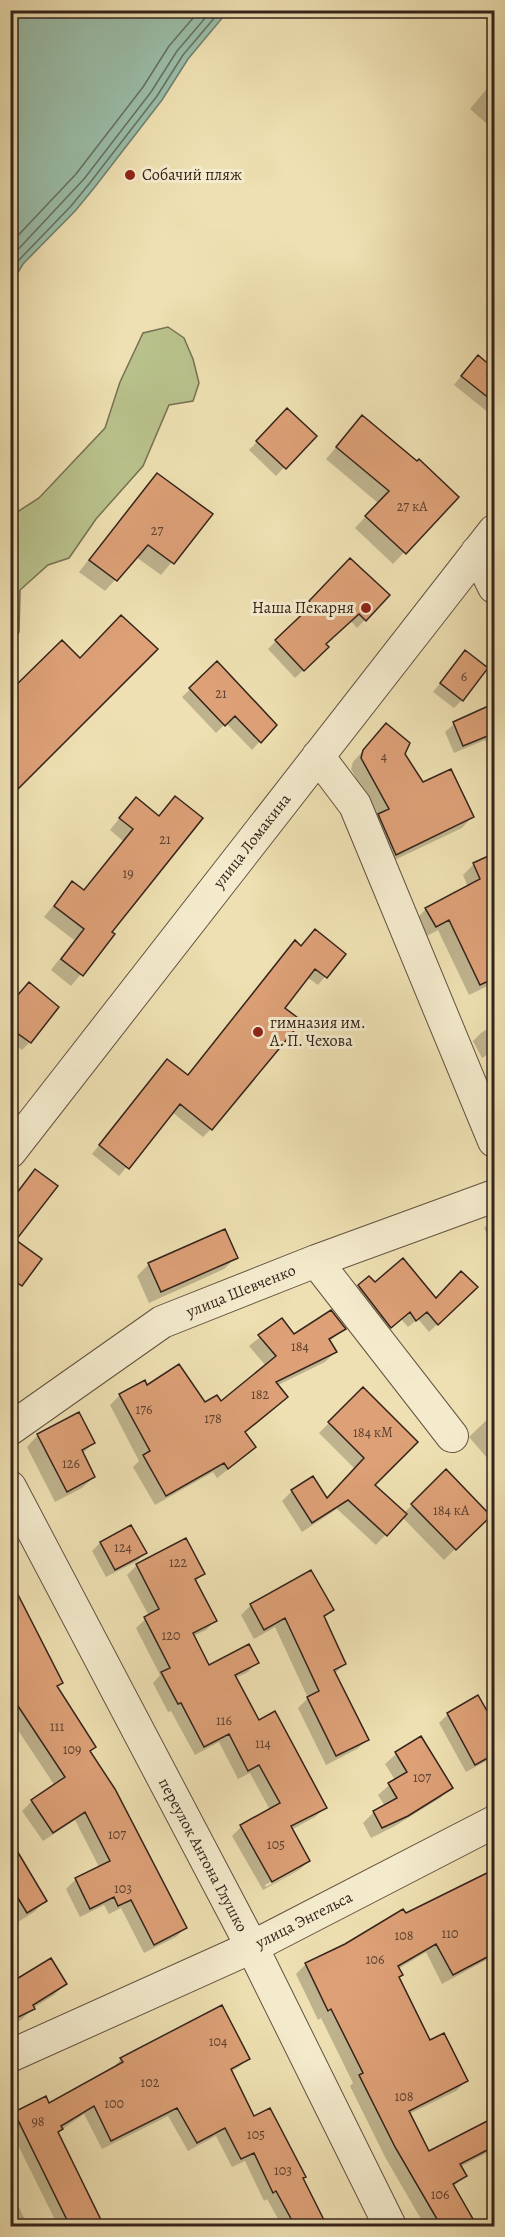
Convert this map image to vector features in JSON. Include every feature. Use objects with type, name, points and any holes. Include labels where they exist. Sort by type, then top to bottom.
[{"type":"street","points":[[486,541],[495,587]]},
{"type":"street","name":"улица Ломакина","points":[[10,1152],[486,541]]},
{"type":"street","points":[[318,756],[355,805],[495,1141]]},
{"type":"street","name":"улица Шевченко","points":[[10,1429],[162,1322],[316,1261],[495,1196]]},
{"type":"street","points":[[316,1261],[452,1436]]},
{"type":"street","name":"переулок Антона Глушко","points":[[10,1487],[252,1947],[390,2226]]},
{"type":"street","name":"улица Энгельса","points":[[10,2056],[252,1947],[495,1821]]},
{"type":"shaded area","points":[[168,327],[184,338],[193,359],[199,383],[193,401],[169,405],[143,466],[96,519],[69,558],[48,565],[20,590],[19,632],[11,644],[11,516],[39,498],[105,428],[120,382],[143,333]]},
{"type":"water","points":[[11,10],[228,11],[188,59],[162,100],[94,188],[76,210],[23,264],[11,284]]},
{"type":"building","points":[[478,355],[492,367],[487,374],[495,380],[495,403],[461,376]]},
{"type":"building","points":[[287,408],[317,436],[286,469],[256,441]]},
{"type":"building","points":[[362,415],[417,461],[419,459],[459,497],[406,554],[365,516],[389,491],[336,447]]},
{"type":"building","points":[[157,473],[213,514],[174,564],[148,545],[117,581],[89,560]]},
{"type":"building","points":[[350,558],[390,595],[366,621],[359,614],[326,644],[329,647],[304,671],[275,640],[312,605],[309,601]]},
{"type":"building","points":[[121,615],[158,649],[10,797],[10,691],[62,640],[80,658]]},
{"type":"building","points":[[465,650],[488,668],[463,701],[440,683]]},
{"type":"building","points":[[217,661],[277,725],[261,743],[235,716],[225,726],[189,688]]},
{"type":"building","points":[[495,703],[495,733],[463,746],[453,722]]},
{"type":"building","points":[[386,723],[410,743],[405,754],[423,782],[451,769],[474,817],[396,855],[378,814],[389,809],[361,758],[363,750]]},
{"type":"building","points":[[175,796],[203,818],[112,932],[115,934],[83,976],[61,959],[84,929],[54,906],[72,881],[84,890],[133,829],[119,818],[136,797],[159,816]]},
{"type":"building","points":[[495,853],[495,978],[480,985],[449,920],[436,927],[425,908],[480,879],[473,863]]},
{"type":"building","points":[[315,929],[346,954],[327,978],[315,969],[285,1008],[302,1021],[212,1130],[180,1104],[129,1169],[99,1145],[167,1059],[188,1075],[295,940],[301,946]]},
{"type":"building","points":[[29,982],[59,1007],[31,1043],[10,1028],[10,1004]]},
{"type":"building","points":[[35,1169],[58,1186],[16,1240],[42,1259],[22,1286],[10,1278],[10,1202]]},
{"type":"building","points":[[225,1229],[238,1258],[161,1292],[148,1263]]},
{"type":"building","points":[[403,1258],[436,1298],[461,1271],[478,1287],[438,1325],[427,1312],[416,1321],[410,1312],[391,1328],[358,1285],[369,1276],[375,1282]]},
{"type":"building","points":[[331,1310],[346,1329],[329,1339],[337,1352],[276,1382],[288,1397],[245,1432],[256,1447],[228,1469],[224,1463],[166,1496],[143,1455],[150,1451],[119,1394],[145,1380],[147,1385],[179,1364],[205,1402],[217,1395],[221,1401],[276,1356],[258,1335],[282,1318],[294,1334]]},
{"type":"building","points":[[363,1387],[418,1442],[375,1485],[407,1514],[387,1536],[348,1500],[312,1523],[291,1490],[313,1476],[327,1498],[364,1458],[328,1422]]},
{"type":"building","points":[[79,1412],[95,1443],[82,1450],[95,1477],[67,1492],[37,1434]]},
{"type":"building","points":[[446,1469],[491,1516],[456,1550],[411,1504]]},
{"type":"building","points":[[131,1525],[147,1553],[115,1570],[100,1542]]},
{"type":"building","points":[[186,1538],[205,1574],[195,1579],[217,1621],[193,1633],[209,1665],[249,1644],[259,1663],[235,1675],[259,1720],[275,1711],[327,1808],[291,1826],[310,1861],[272,1882],[240,1825],[280,1803],[259,1765],[248,1771],[229,1734],[204,1747],[181,1703],[178,1704],[161,1672],[170,1668],[144,1617],[159,1609],[136,1564]]},
{"type":"building","points":[[311,1570],[334,1610],[324,1616],[346,1664],[334,1670],[369,1740],[336,1756],[307,1697],[319,1691],[285,1618],[264,1630],[250,1604]]},
{"type":"building","points":[[10,1579],[63,1683],[57,1686],[96,1747],[90,1751],[115,1789],[187,1928],[154,1945],[131,1900],[118,1906],[114,1897],[90,1909],[75,1878],[110,1861],[85,1812],[53,1833],[31,1800],[65,1777],[18,1706],[10,1710]]},
{"type":"building","points":[[478,1695],[495,1725],[495,1754],[475,1765],[447,1713]]},
{"type":"building","points":[[421,1736],[453,1788],[408,1816],[382,1828],[373,1811],[397,1798],[388,1783],[407,1772],[395,1752]]},
{"type":"building","points":[[10,1839],[47,1901],[27,1913],[10,1885]]},
{"type":"building","points":[[495,1869],[495,1953],[453,1975],[436,1944],[398,1966],[403,1975],[399,1977],[430,2040],[444,2033],[468,2081],[409,2111],[429,2151],[495,2117],[495,2146],[460,2164],[467,2176],[453,2184],[477,2226],[441,2226],[395,2147],[359,2075],[363,2073],[331,2009],[328,2011],[305,1963],[345,1944],[403,1909],[406,1913]]},
{"type":"building","points":[[51,1958],[67,1984],[33,2005],[35,2009],[10,2021],[10,1983]]},
{"type":"building","points":[[222,2005],[250,2059],[231,2069],[254,2116],[270,2108],[306,2177],[303,2178],[327,2226],[295,2226],[276,2191],[273,2193],[254,2153],[241,2159],[225,2128],[197,2143],[177,2108],[111,2141],[94,2106],[61,2126],[63,2129],[58,2132],[101,2220],[88,2226],[70,2226],[14,2112],[46,2096],[49,2103],[123,2062],[120,2058]]},
{"type":"place","name":"Собачий пляж","points":[[130,175]]},
{"type":"place","name":"Наша Пекарня","points":[[366,608]]},
{"type":"place","name":"гимназия им. А. П. Чехова","points":[[258,1032]]}]
